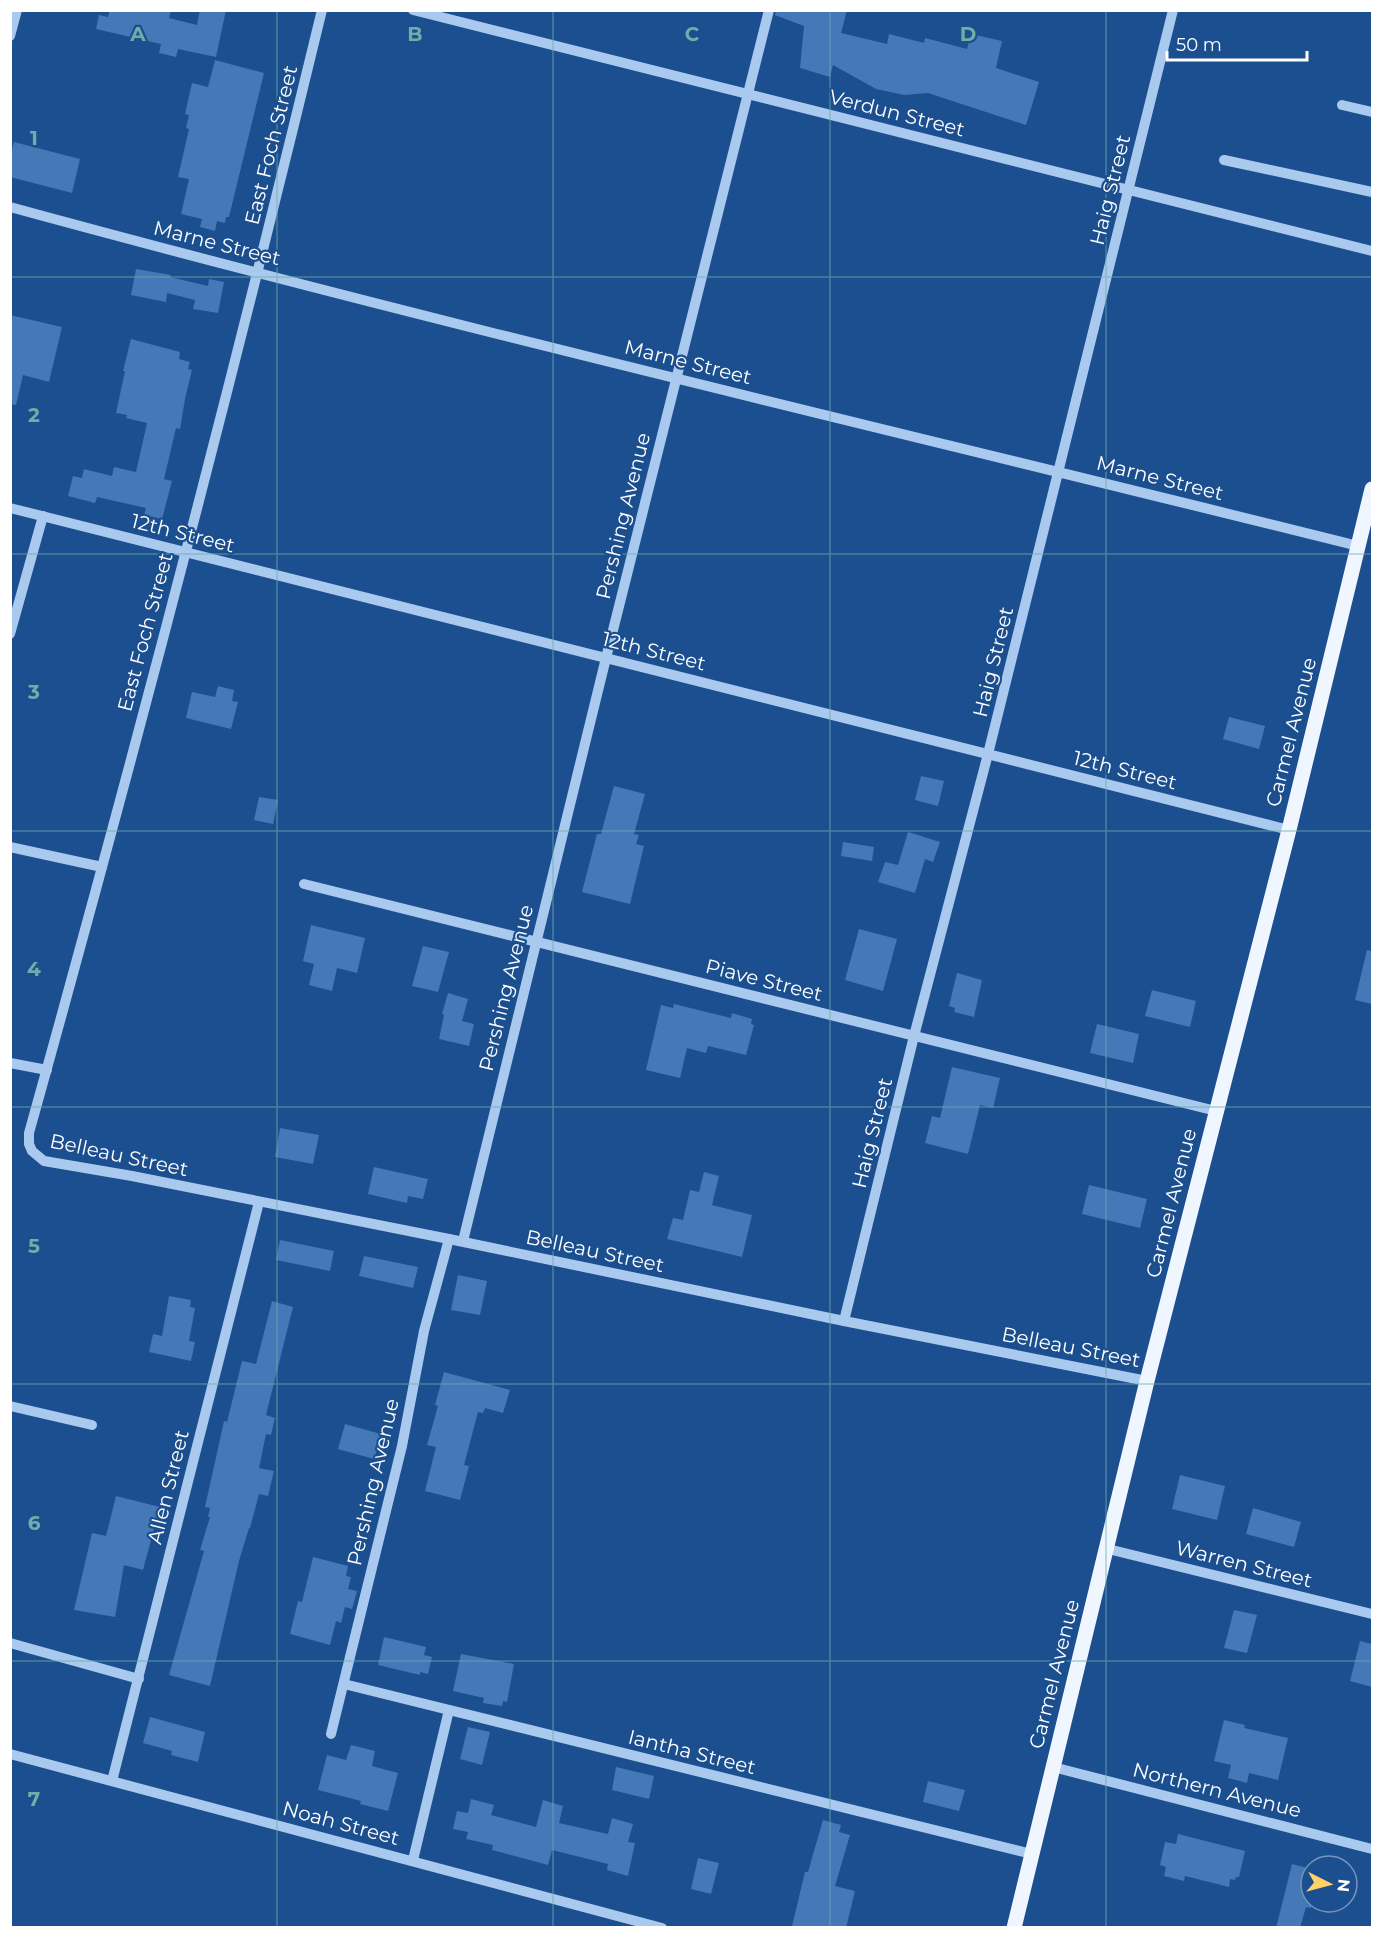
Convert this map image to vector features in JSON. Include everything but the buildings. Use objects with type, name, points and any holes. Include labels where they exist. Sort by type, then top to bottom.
[{"type":"main road","name":"Carmel Avenue","points":[[1014,1928],[1148,1380],[1289,830],[1372,489]]},
{"type":"street","points":[[10,36],[17,10]]},
{"type":"street","name":"East Foch Street","points":[[36,1156],[29,1144],[29,1132],[102,867],[259,273],[322,10]]},
{"type":"street","name":"Verdun Street","points":[[413,10],[1372,250]]},
{"type":"street","name":"Pershing Avenue","points":[[463,1241],[606,658],[769,10]]},
{"type":"street","name":"Haig Street","points":[[844,1321],[914,1036],[1059,472],[1173,10]]},
{"type":"street","points":[[1342,105],[1372,112]]},
{"type":"street","points":[[1224,160],[1372,192]]},
{"type":"street","name":"Marne Street","points":[[10,207],[259,273],[676,378],[1358,546]]},
{"type":"street","name":"12th Street","points":[[10,508],[1289,830]]},
{"type":"street","points":[[10,634],[43,516]]},
{"type":"street","points":[[10,847],[102,867]]},
{"type":"street","name":"Piave Street","points":[[304,884],[1216,1111]]},
{"type":"street","points":[[10,1063],[46,1070]]},
{"type":"street","name":"Belleau Street","points":[[36,1156],[44,1161],[463,1241],[844,1321],[1148,1380]]},
{"type":"street","name":"Allen Street","points":[[112,1781],[259,1202]]},
{"type":"street","name":"Pershing Avenue","points":[[331,1734],[402,1446],[424,1331],[449,1239]]},
{"type":"street","points":[[10,1406],[92,1425]]},
{"type":"street","name":"Warren Street","points":[[1108,1549],[1372,1614]]},
{"type":"street","points":[[10,1643],[139,1679]]},
{"type":"street","name":"Iantha Street","points":[[344,1684],[1032,1854]]},
{"type":"street","points":[[413,1860],[449,1710]]},
{"type":"street","name":"Noah Street","points":[[10,1754],[662,1928]]},
{"type":"street","name":"Northern Avenue","points":[[1053,1767],[1372,1849]]}]
